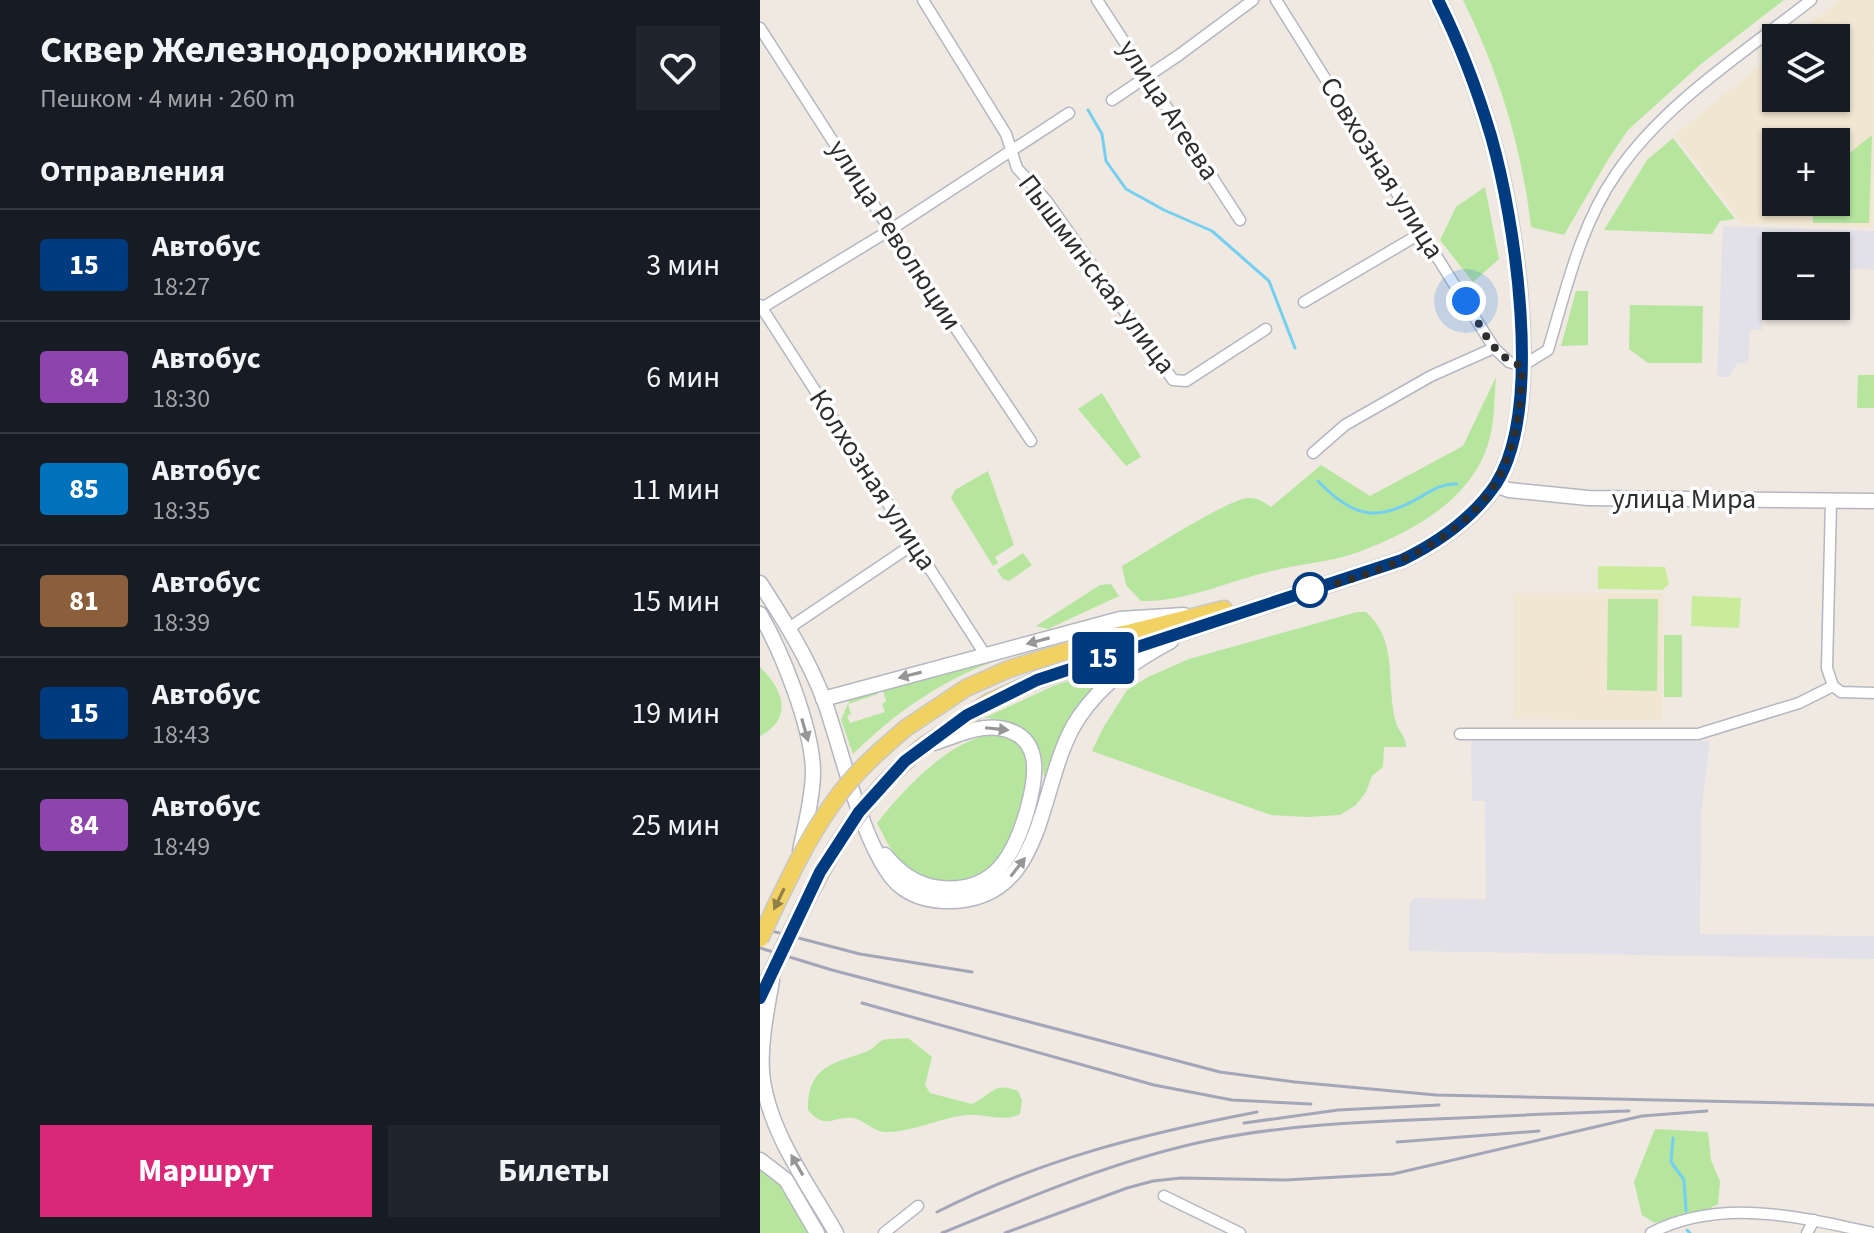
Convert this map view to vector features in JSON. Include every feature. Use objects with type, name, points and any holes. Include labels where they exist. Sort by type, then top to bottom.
[{"type":"main road","points":[[760,939],[799,859],[850,781],[906,728],[966,688],[1009,669],[1108,638],[1196,621],[1379,569],[1419,551],[1463,521],[1495,485],[1508,458],[1522,394],[1520,318],[1512,244],[1500,175],[1472,75],[1438,0]]},
{"type":"main road","points":[[760,998],[820,872],[846,830],[880,786],[922,747],[967,715],[1023,686],[1196,621]]},
{"type":"street","name":"Пышминская улица","points":[[923,0],[1006,134],[1023,177],[1046,200],[1170,376],[1178,382],[1186,381],[1266,329]]},
{"type":"street","name":"улица Агеева","points":[[1097,0],[1240,220]]},
{"type":"street","points":[[1112,100],[1253,0]]},
{"type":"street","name":"Совхозная улица","points":[[1276,0],[1494,348],[1509,362],[1522,366]]},
{"type":"street","points":[[1522,366],[1548,350],[1580,245],[1614,176],[1634,149],[1674,110],[1811,0]]},
{"type":"street","name":"улица Революции","points":[[760,28],[1031,441]]},
{"type":"street","points":[[761,308],[890,230],[1069,113]]},
{"type":"street","points":[[1304,302],[1423,232]]},
{"type":"street","name":"Колхозная улица","points":[[761,308],[986,656]]},
{"type":"street","points":[[1313,453],[1345,425],[1431,376],[1494,348]]},
{"type":"street","name":"улица Мира","points":[[1495,485],[1509,490],[1588,498],[1874,501]]},
{"type":"street","points":[[1831,501],[1827,668],[1833,686],[1841,692],[1874,693]]},
{"type":"street","points":[[789,628],[915,543]]},
{"type":"street","points":[[760,583],[789,628],[823,699],[871,838],[889,874],[909,893],[937,901],[962,901],[994,890],[1014,874],[1026,857],[1065,745],[1087,706],[1120,671],[1196,621]]},
{"type":"street","points":[[760,614],[781,655],[806,730],[812,759],[812,784],[799,859]]},
{"type":"street","points":[[823,699],[1120,619],[1196,621]]},
{"type":"street","points":[[1460,734],[1698,734],[1799,703],[1833,686]]},
{"type":"street","points":[[871,838],[901,872],[918,883],[934,888],[956,889],[979,883],[998,870],[1011,854],[1021,832],[1035,778],[1034,759],[1026,743],[1009,730],[987,727],[922,747]]},
{"type":"street","points":[[774,967],[762,1050],[765,1090],[786,1145],[836,1233]]},
{"type":"street","points":[[760,1160],[776,1170],[788,1183],[817,1233]]},
{"type":"street","points":[[1164,1196],[1239,1233]]},
{"type":"street","points":[[884,1233],[918,1206]]},
{"type":"street","points":[[1652,1232],[1681,1221],[1734,1212],[1761,1212],[1873,1233]]},
{"type":"street","points":[[1807,1233],[1814,1220]]},
{"type":"shaded area","points":[[1839,0],[1874,0],[1873,228],[1742,223],[1675,135],[1762,64],[1762,112],[1850,112],[1850,24],[1810,24]]},
{"type":"shaded area","points":[[1723,226],[1874,231],[1874,270],[1850,269],[1850,232],[1762,232],[1762,330],[1750,330],[1748,363],[1737,363],[1729,377],[1717,377]]},
{"type":"shaded area","points":[[1513,593],[1663,593],[1662,720],[1513,719]]},
{"type":"shaded area","points":[[1471,741],[1710,741],[1701,814],[1700,934],[1874,936],[1874,959],[1409,951],[1410,902],[1416,898],[1486,899],[1485,801],[1472,801]]},
{"type":"green space","points":[[1463,0],[1784,0],[1701,64],[1628,130],[1564,235],[1531,227],[1522,168],[1507,111],[1488,55]]},
{"type":"green space","points":[[1872,135],[1869,223],[1813,223],[1813,216],[1850,216],[1850,153]]},
{"type":"green space","points":[[1673,138],[1735,219],[1720,221],[1712,234],[1604,230],[1647,160]]},
{"type":"green space","points":[[1485,187],[1499,259],[1473,282],[1440,240],[1456,207]]},
{"type":"green space","points":[[1576,291],[1588,291],[1588,345],[1561,346]]},
{"type":"green space","points":[[1630,305],[1703,306],[1702,363],[1648,363],[1629,349]]},
{"type":"green space","points":[[1858,375],[1874,375],[1874,408],[1857,408]]},
{"type":"green space","points":[[1496,377],[1491,432],[1477,469],[1450,501],[1414,526],[1346,556],[1272,571],[1175,598],[1141,601],[1126,585],[1122,566],[1239,500],[1256,499],[1271,507],[1321,465],[1370,496],[1463,446]]},
{"type":"green space","points":[[1102,393],[1141,457],[1126,466],[1078,409]]},
{"type":"green space","points":[[988,471],[1014,545],[995,557],[998,563],[993,566],[951,498],[955,490]]},
{"type":"green space","points":[[1023,553],[1032,565],[1009,581],[1003,579],[997,570]]},
{"type":"green space","points":[[1598,566],[1665,567],[1669,584],[1662,590],[1598,589]]},
{"type":"green space","points":[[1111,584],[1119,596],[1048,629],[1036,626],[1100,585]]},
{"type":"green space","points":[[1692,596],[1741,598],[1739,628],[1691,626]]},
{"type":"green space","points":[[1608,599],[1658,599],[1657,691],[1607,690]]},
{"type":"green space","points":[[1366,612],[1383,635],[1395,719],[1406,747],[1384,747],[1383,767],[1372,776],[1366,792],[1356,805],[1340,815],[1271,815],[1092,751],[1127,690],[1148,677],[1189,659]]},
{"type":"green space","points":[[1664,635],[1682,635],[1682,697],[1664,697]]},
{"type":"green space","points":[[994,657],[995,661],[956,678],[919,700],[853,754],[841,720],[850,699],[876,689],[878,694],[848,704],[850,723],[885,712],[882,687]]},
{"type":"green space","points":[[1117,665],[1094,690],[1075,718],[1045,779],[1041,754],[1026,731],[1002,720],[984,718],[1053,686]]},
{"type":"green space","points":[[760,667],[779,694],[781,712],[771,729],[760,736]]},
{"type":"green space","points":[[992,735],[1008,738],[1017,744],[1026,758],[1027,782],[1011,835],[996,860],[974,877],[944,881],[926,877],[896,856],[877,823],[928,768],[960,746]]},
{"type":"green space","points":[[908,1038],[932,1057],[925,1085],[930,1093],[972,1104],[993,1090],[1010,1088],[1018,1091],[1022,1100],[1020,1114],[1007,1118],[966,1115],[886,1132],[853,1118],[820,1120],[808,1110],[812,1084],[825,1068],[868,1051],[883,1040]]},
{"type":"green space","points":[[1655,1129],[1708,1132],[1711,1160],[1720,1181],[1718,1204],[1707,1210],[1655,1223],[1642,1215],[1634,1182]]},
{"type":"green space","points":[[760,1168],[782,1187],[809,1233],[760,1233]]},
{"type":"waterway","points":[[1088,110],[1102,134],[1106,161],[1126,189],[1212,231],[1269,281],[1295,348]]},
{"type":"waterway","points":[[1318,481],[1343,503],[1355,509],[1379,513],[1406,505],[1439,487],[1457,484]]},
{"type":"waterway","points":[[1673,1138],[1671,1162],[1684,1180],[1686,1211]]},
{"type":"waterway","points":[[1687,1230],[1690,1233]]},
{"type":"railway","points":[[760,928],[860,954],[972,972]]},
{"type":"railway","points":[[760,948],[832,970],[1220,1072],[1436,1095],[1874,1105]]},
{"type":"railway","points":[[862,1003],[1154,1085],[1232,1100],[1311,1104]]},
{"type":"railway","points":[[1244,1123],[1338,1110],[1439,1105]]},
{"type":"railway","points":[[942,1233],[1108,1168],[1176,1148],[1239,1135],[1350,1123],[1629,1111]]},
{"type":"railway","points":[[1005,1233],[1153,1181],[1181,1178],[1285,1180],[1393,1174],[1642,1116],[1707,1111]]},
{"type":"railway","points":[[937,1212],[1015,1177],[1094,1150],[1257,1112]]},
{"type":"railway","points":[[1397,1142],[1539,1131]]},
{"type":"bus line","name":"15","points":[[760,998],[820,872],[859,812],[905,761],[967,715],[1037,680],[1073,667],[1402,560],[1450,532],[1495,485],[1512,446],[1522,394],[1522,340],[1512,244],[1492,139],[1472,75],[1438,0]]},
{"type":"route","points":[[1310,590],[1379,569],[1419,551],[1463,521],[1495,485],[1508,458],[1516,430],[1522,394],[1522,366],[1509,362],[1494,348],[1466,301]]}]
